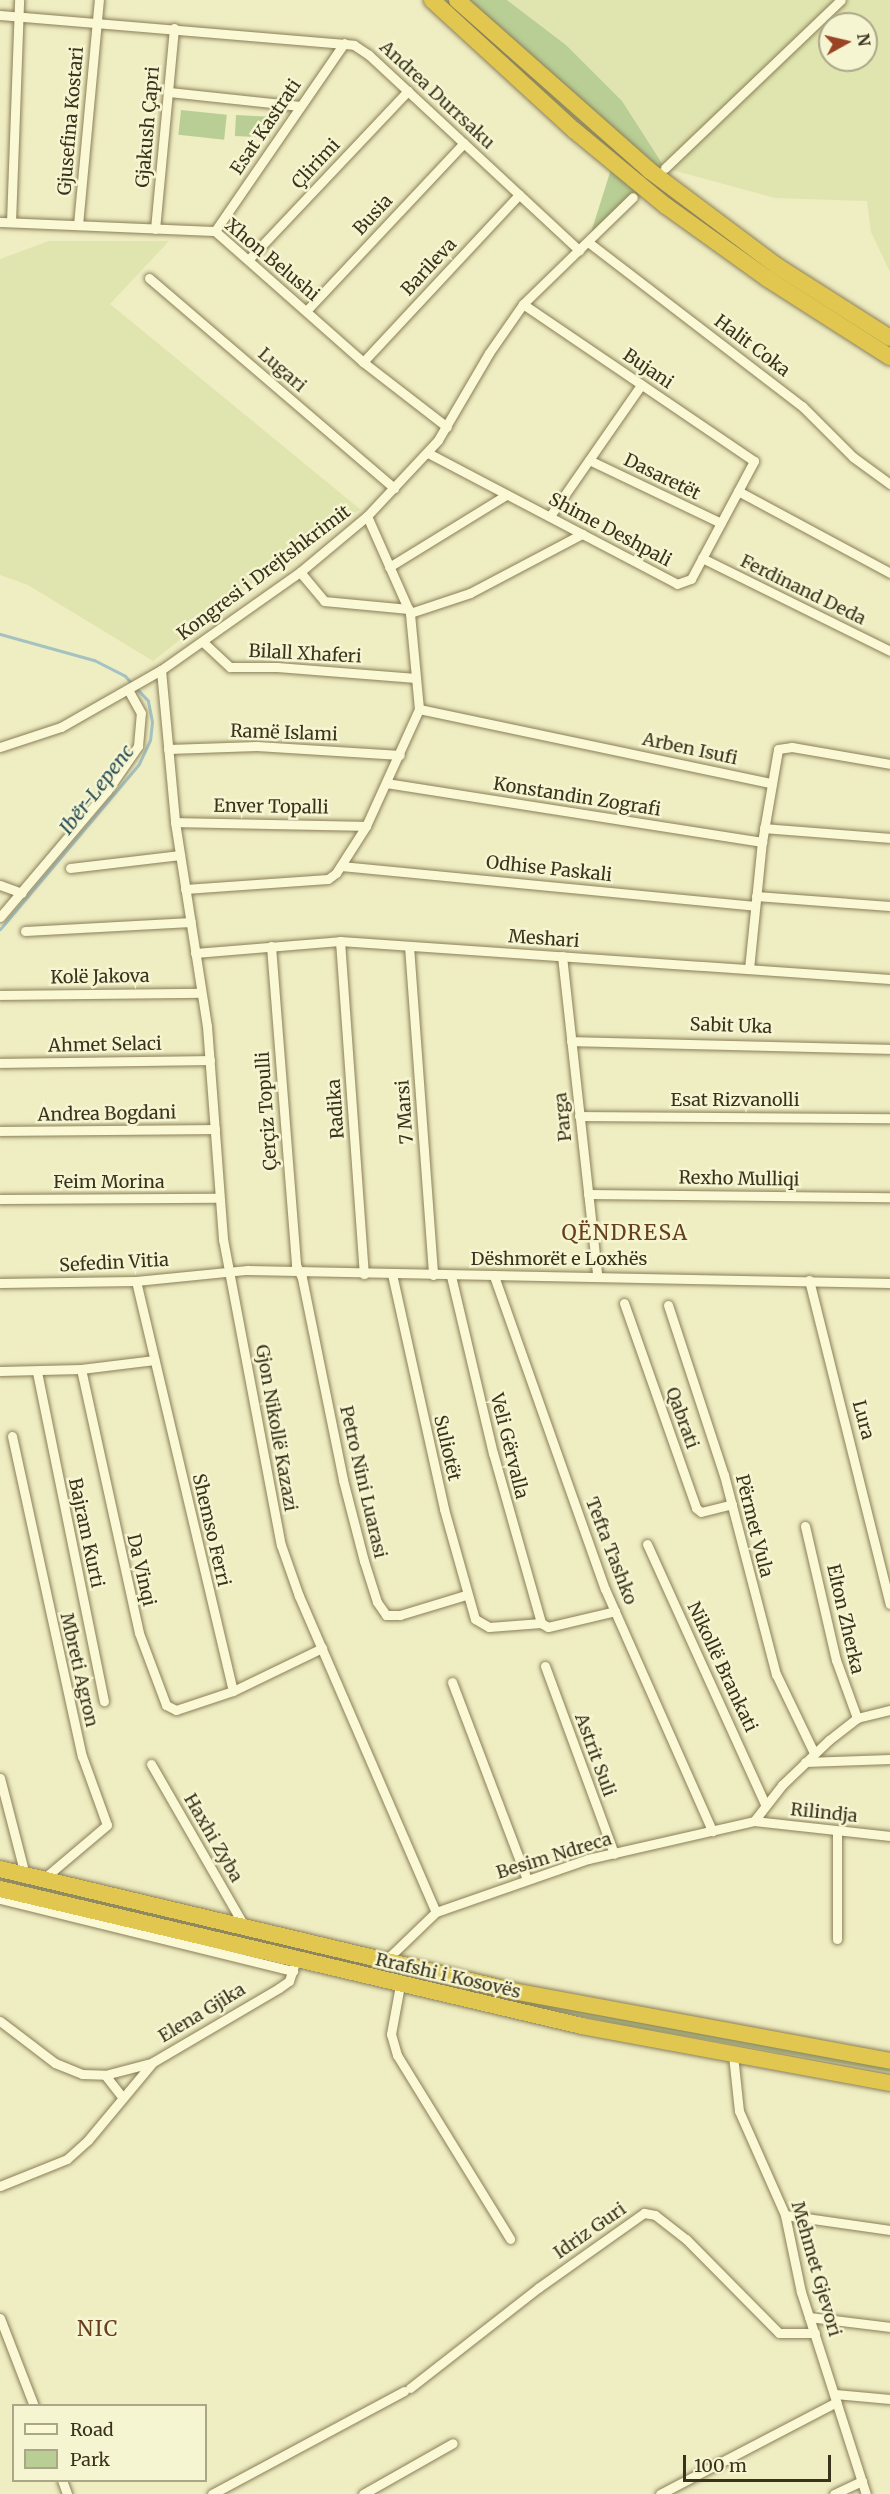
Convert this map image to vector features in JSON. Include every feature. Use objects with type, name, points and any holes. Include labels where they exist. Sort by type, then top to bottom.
[{"type":"highway","points":[[432,0],[559,117],[666,206],[768,279],[890,357]]},
{"type":"highway","points":[[457,0],[650,171],[777,266],[890,338]]},
{"type":"highway","name":"Rrafshi i Kosovës","points":[[0,1869],[384,1962],[653,2020],[890,2061]]},
{"type":"highway","name":"Rrafshi i Kosovës","points":[[0,1889],[295,1965],[400,1985],[605,2031],[890,2083]]},
{"type":"street","points":[[11,222],[19,0]]},
{"type":"street","points":[[98,21],[99,0]]},
{"type":"street","points":[[665,168],[841,0]]},
{"type":"street","name":"Andrea Durrsaku","points":[[0,15],[98,21],[344,43],[362,48],[579,250]]},
{"type":"street","name":"Gjusefina Kostari","points":[[78,225],[98,21]]},
{"type":"street","name":"Gjakush Çapri","points":[[155,229],[174,28]]},
{"type":"street","name":"Esat Kastrati","points":[[215,231],[344,43]]},
{"type":"street","name":"Çlirimi","points":[[249,260],[408,90]]},
{"type":"street","points":[[169,92],[300,105]]},
{"type":"street","name":"Busia","points":[[307,310],[464,143]]},
{"type":"street","name":"Barileva","points":[[363,362],[519,195]]},
{"type":"street","name":"Kongresi i Drejtshkrimit","points":[[0,747],[61,727],[162,670],[300,572],[367,516],[428,453],[447,427],[489,353],[523,304],[633,197]]},
{"type":"street","name":"Xhon Belushi","points":[[0,222],[215,231],[307,310],[363,362],[447,427]]},
{"type":"street","name":"Halit Coka","points":[[588,242],[802,406],[853,457],[890,484]]},
{"type":"street","name":"Lugari","points":[[149,278],[394,488]]},
{"type":"street","name":"Bujani","points":[[523,304],[754,461]]},
{"type":"street","points":[[550,516],[641,385]]},
{"type":"street","name":"Shime Deshpali","points":[[428,453],[677,584],[688,582],[754,461]]},
{"type":"street","name":"Dasaretët","points":[[589,460],[720,523]]},
{"type":"street","points":[[738,491],[890,573]]},
{"type":"street","points":[[389,567],[506,495]]},
{"type":"street","points":[[185,889],[328,879],[341,866],[366,826],[419,709],[410,611],[367,516]]},
{"type":"street","points":[[300,572],[324,601],[410,611],[470,593],[582,534]]},
{"type":"street","name":"Ferdinand Deda","points":[[702,558],[890,651]]},
{"type":"street","name":"Bilall Xhaferi","points":[[203,642],[230,667],[277,667],[416,678]]},
{"type":"street","name":"Gjon Nikollë Kazazi","points":[[162,670],[175,822],[210,1060],[219,1198],[228,1271],[281,1545],[322,1648],[436,1912]]},
{"type":"street","points":[[0,917],[107,791],[138,746],[141,713],[128,690]]},
{"type":"street","name":"Arben Isufi","points":[[419,709],[770,783]]},
{"type":"street","name":"Ramë Islami","points":[[168,749],[257,746],[400,755]]},
{"type":"street","points":[[749,969],[762,842],[775,756],[782,747],[890,764]]},
{"type":"street","name":"Konstandin Zografi","points":[[386,783],[762,842]]},
{"type":"street","name":"Enver Topalli","points":[[175,822],[366,826]]},
{"type":"street","points":[[764,828],[890,838]]},
{"type":"street","points":[[70,867],[180,855]]},
{"type":"street","name":"Odhise Paskali","points":[[341,866],[755,906]]},
{"type":"street","points":[[0,885],[22,893]]},
{"type":"street","points":[[756,896],[890,906]]},
{"type":"street","points":[[25,931],[190,922]]},
{"type":"street","name":"Meshari","points":[[195,952],[340,942],[890,979]]},
{"type":"street","name":"Radika","points":[[340,942],[364,1274]]},
{"type":"street","name":"Çerçiz Topulli","points":[[271,946],[295,1261],[299,1272]]},
{"type":"street","name":"7 Marsi","points":[[409,946],[433,1275]]},
{"type":"street","name":"Parga","points":[[562,956],[597,1274]]},
{"type":"street","name":"Kolë Jakova","points":[[0,995],[201,993]]},
{"type":"street","name":"Sabit Uka","points":[[571,1041],[890,1049]]},
{"type":"street","name":"Ahmet Selaci","points":[[0,1063],[210,1060]]},
{"type":"street","name":"Esat Rizvanolli","points":[[579,1116],[890,1118]]},
{"type":"street","name":"Andrea Bogdani","points":[[0,1131],[215,1129]]},
{"type":"street","name":"Rexho Mulliqi","points":[[588,1194],[890,1197]]},
{"type":"street","name":"Feim Morina","points":[[0,1199],[219,1198]]},
{"type":"street","name":"Dëshmorët e Loxhës","points":[[228,1271],[494,1276],[597,1274],[890,1283]]},
{"type":"street","name":"Sefedin Vitia","points":[[0,1283],[136,1281],[228,1271]]},
{"type":"street","name":"Petro Nini Luarasi","points":[[299,1272],[352,1521],[381,1610],[393,1616],[466,1595]]},
{"type":"street","name":"Suliotët","points":[[392,1274],[466,1595],[482,1626],[541,1623]]},
{"type":"street","name":"Veli Gërvalla","points":[[451,1275],[493,1453],[541,1623]]},
{"type":"street","name":"Tefta Tashko","points":[[494,1276],[615,1611],[712,1831]]},
{"type":"street","name":"Lura","points":[[809,1280],[890,1604]]},
{"type":"street","name":"Shemso Ferri","points":[[136,1281],[233,1690]]},
{"type":"street","name":"Qabrati","points":[[624,1303],[696,1508],[701,1512],[732,1504]]},
{"type":"street","name":"Përmet Vula","points":[[668,1305],[732,1504],[776,1674],[814,1753]]},
{"type":"street","points":[[0,1371],[37,1372],[81,1369],[154,1360]]},
{"type":"street","name":"Da Vinqi","points":[[81,1369],[139,1633],[163,1700],[176,1710],[233,1690]]},
{"type":"street","name":"Bajram Kurti","points":[[37,1372],[104,1701]]},
{"type":"street","name":"Mbreti Agron","points":[[12,1436],[82,1756],[107,1825],[33,1877]]},
{"type":"street","name":"Elton Zherka","points":[[805,1526],[836,1660],[857,1718]]},
{"type":"street","name":"Nikollë Brankati","points":[[647,1544],[765,1804]]},
{"type":"street","points":[[541,1623],[555,1626],[615,1611]]},
{"type":"street","points":[[233,1690],[322,1648]]},
{"type":"street","name":"Astrit Suli","points":[[545,1666],[614,1854]]},
{"type":"street","points":[[452,1682],[527,1879]]},
{"type":"street","points":[[754,1821],[765,1804],[814,1753],[857,1718],[890,1710]]},
{"type":"street","points":[[805,1762],[890,1759]]},
{"type":"street","name":"Haxhi Zyba","points":[[151,1764],[245,1928]]},
{"type":"street","points":[[0,1778],[33,1877]]},
{"type":"street","name":"Besim Ndreca","points":[[384,1962],[436,1912],[527,1879],[614,1854],[754,1821]]},
{"type":"street","name":"Rilindja","points":[[754,1821],[890,1836]]},
{"type":"street","points":[[837,1831],[837,1939]]},
{"type":"street","name":"Rrafshi i Kosovës","points":[[0,1899],[295,1965]]},
{"type":"street","name":"Elena Gjika","points":[[0,2186],[67,2159],[88,2140],[153,2062],[279,1988],[295,1965]]},
{"type":"street","points":[[400,1985],[392,2034],[397,2055],[510,2240]]},
{"type":"street","points":[[0,2021],[69,2070],[105,2075],[153,2062]]},
{"type":"street","name":"Mehmet Gjevori","points":[[733,2055],[739,2110],[785,2215],[809,2317],[866,2494]]},
{"type":"street","points":[[105,2075],[122,2097]]},
{"type":"street","name":"Idriz Guri","points":[[212,2494],[407,2390],[538,2288],[644,2213],[655,2215],[686,2239],[779,2333],[815,2333]]},
{"type":"street","points":[[785,2215],[890,2230]]},
{"type":"street","points":[[809,2317],[890,2327]]},
{"type":"street","points":[[0,2318],[33,2404]]},
{"type":"street","points":[[660,2494],[836,2398],[890,2399]]},
{"type":"street","points":[[363,2494],[453,2442]]},
{"type":"street","points":[[834,2494],[862,2481]]},
{"type":"green space","points":[[432,0],[507,0],[566,45],[622,101],[665,168],[588,242],[613,163]]},
{"type":"green space","points":[[507,0],[890,0],[890,272],[871,232],[867,201],[775,198],[665,168],[566,45]]},
{"type":"green space","points":[[181,110],[227,115],[224,140],[178,135]]},
{"type":"green space","points":[[236,115],[271,117],[270,138],[235,136]]},
{"type":"green space","points":[[49,241],[169,241],[110,304],[361,510],[331,521],[153,661],[28,585],[0,575],[0,259]]},
{"type":"green space","points":[[0,1874],[890,2066],[890,2072],[624,2025],[450,1990],[0,1880]]},
{"type":"waterway","name":"Ibër-Lepenc","points":[[0,634],[94,660],[125,676],[148,701],[152,722],[150,740],[139,764],[0,929]]},
{"type":"district","name":"QËNDRESA","points":[[625,1233]]},
{"type":"district","name":"NIC","points":[[98,2329]]}]
